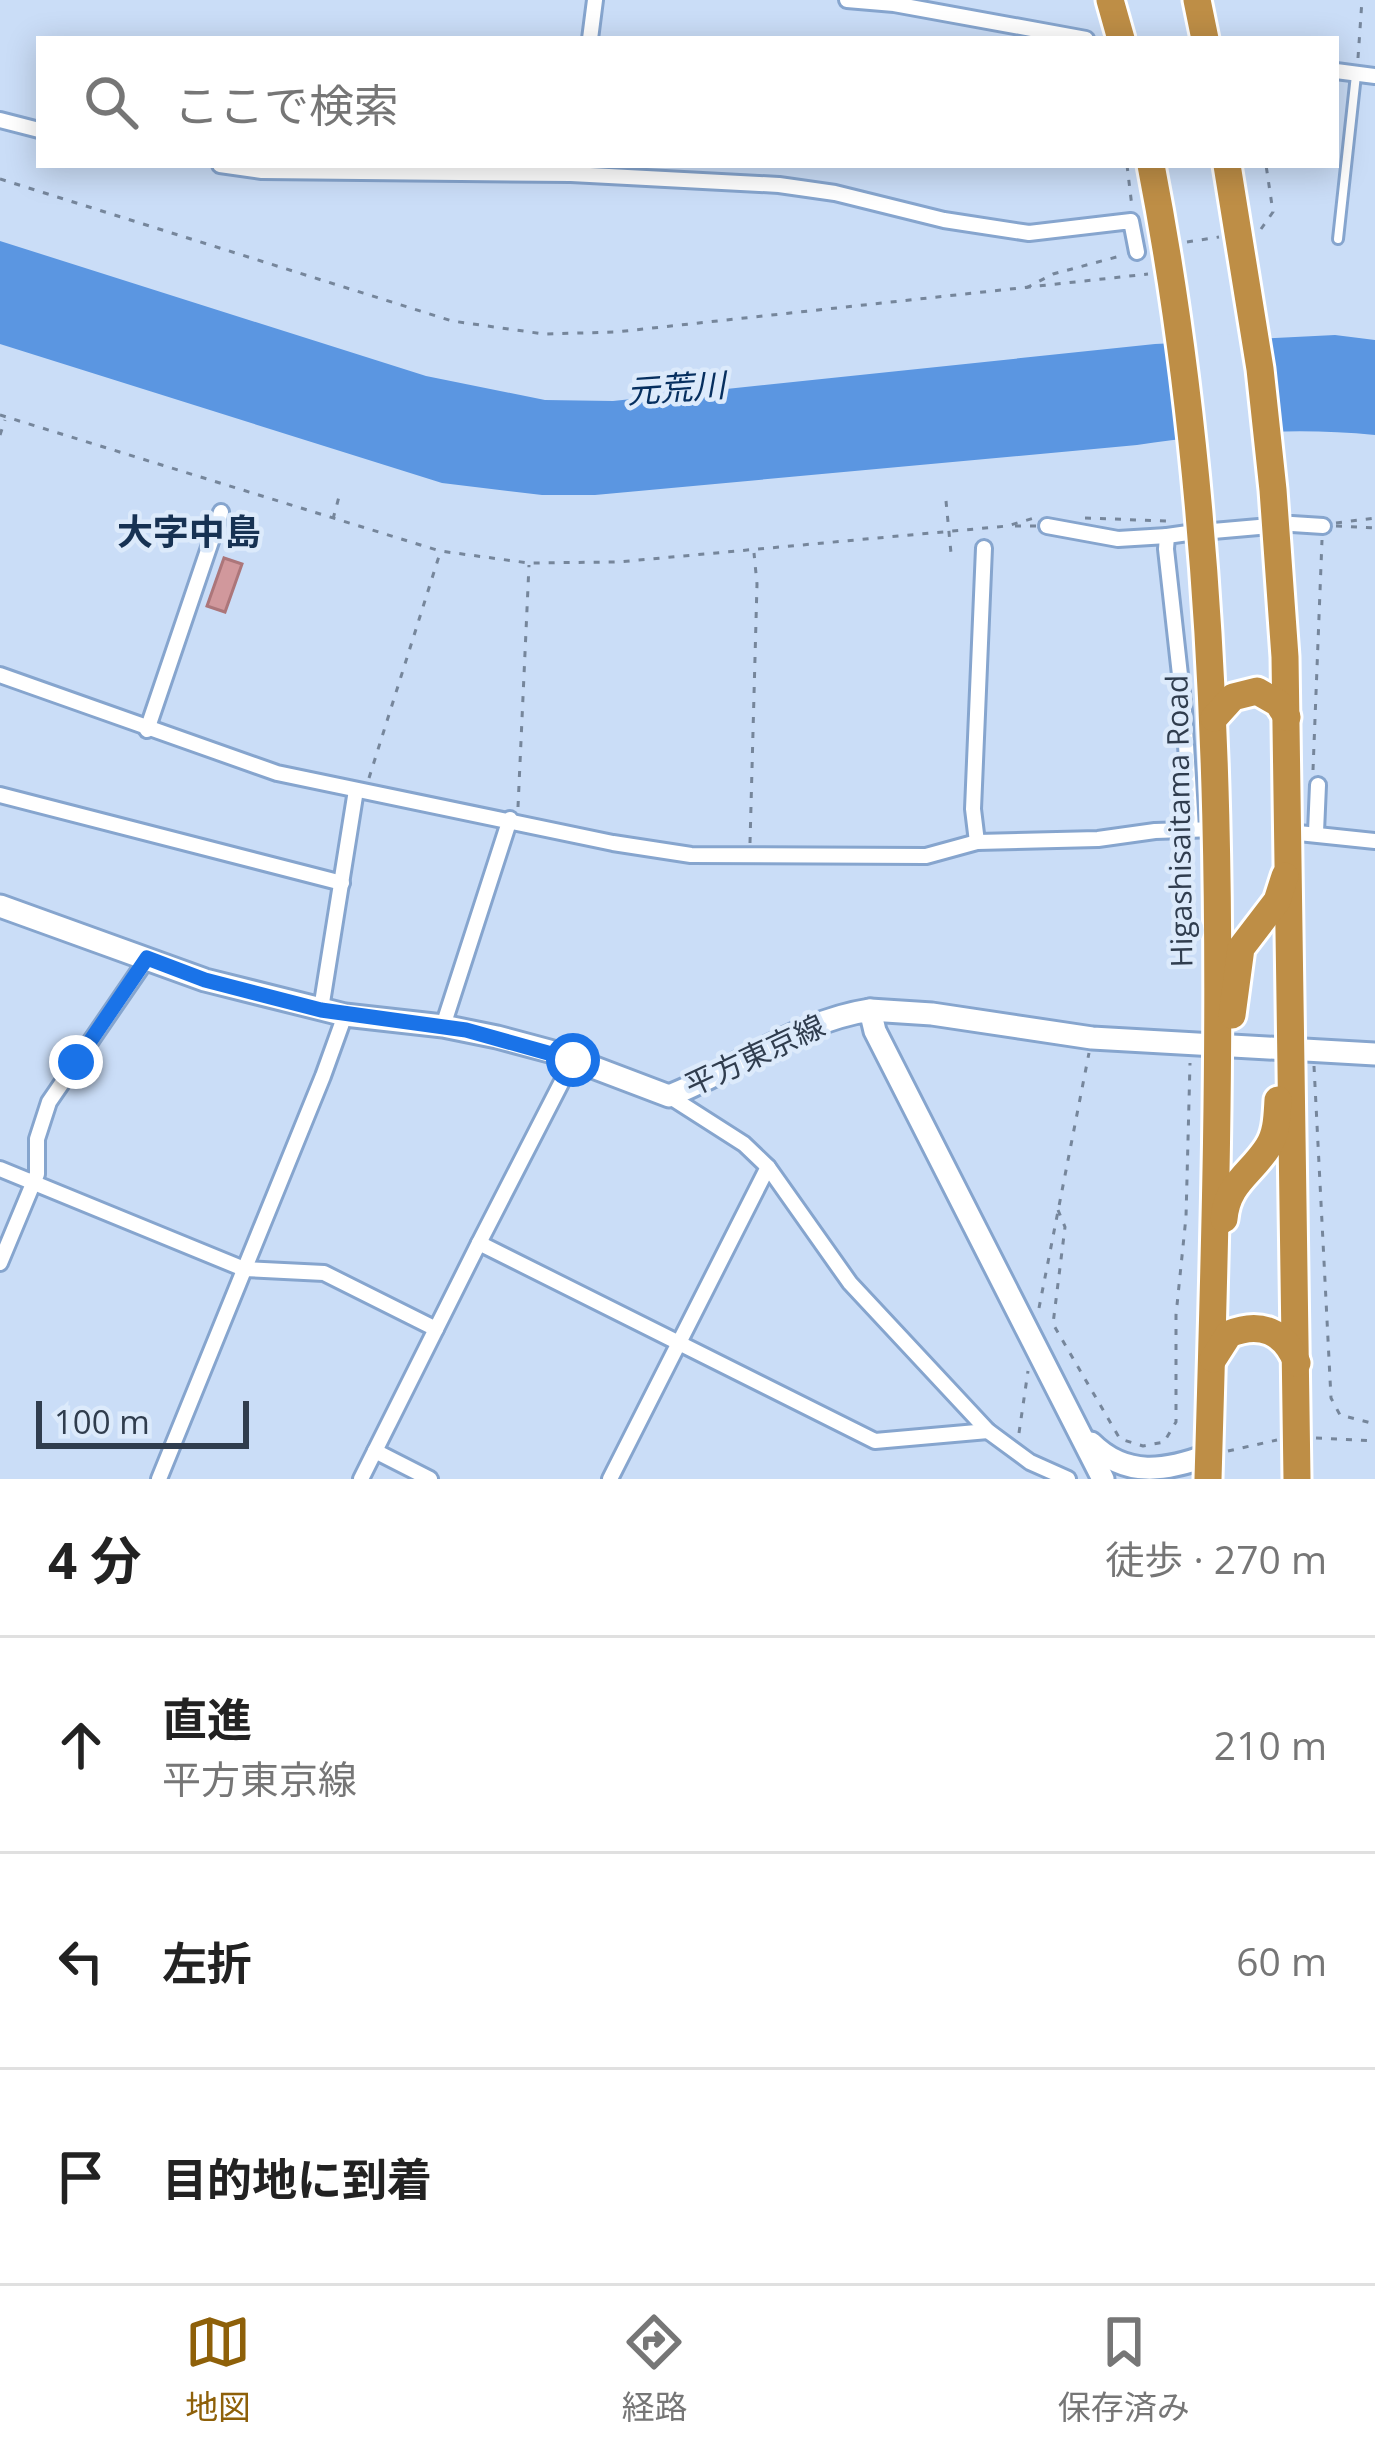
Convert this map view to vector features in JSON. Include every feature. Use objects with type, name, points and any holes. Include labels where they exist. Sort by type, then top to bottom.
[{"type":"highway","points":[[1110,0],[1120,36]]},
{"type":"highway","points":[[1197,0],[1203,36]]},
{"type":"highway","name":"Higashisaitama Road","points":[[1151,168],[1200,499],[1214,718],[1204,829],[1203,1043],[1213,1278],[1208,1470]]},
{"type":"highway","points":[[1228,168],[1274,490],[1298,840],[1297,1458]]},
{"type":"highway","points":[[1214,718],[1233,697],[1257,691],[1270,696],[1287,717]]},
{"type":"highway","points":[[1203,1043],[1231,1019],[1241,948],[1277,901],[1298,840]]},
{"type":"highway","points":[[1213,1278],[1229,1192],[1268,1147],[1278,1082],[1299,1051]]},
{"type":"highway","points":[[1211,1363],[1229,1334],[1252,1327],[1275,1332],[1287,1342],[1298,1365]]},
{"type":"main road","name":"平方東京線","points":[[0,906],[205,980],[344,1015],[443,1025],[573,1060],[669,1096],[757,1051],[869,1010]]},
{"type":"main road","points":[[1102,1479],[875,1031],[869,1010],[932,1014],[1092,1038],[1375,1054]]},
{"type":"main road","points":[[1075,1424],[1108,1459],[1123,1466],[1208,1470]]},
{"type":"street","points":[[590,36],[595,0]]},
{"type":"street","points":[[847,0],[1069,36]]},
{"type":"street","points":[[964,18],[967,0]]},
{"type":"street","points":[[1339,71],[1375,76]]},
{"type":"street","points":[[0,121],[36,129]]},
{"type":"street","points":[[245,168],[572,170],[778,184],[1029,233],[1131,221],[1137,252]]},
{"type":"street","points":[[147,730],[221,512]]},
{"type":"street","points":[[1043,522],[1118,539],[1188,533]]},
{"type":"street","points":[[1292,524],[1322,526]]},
{"type":"street","points":[[1213,531],[1270,526]]},
{"type":"street","points":[[0,675],[278,772],[613,844],[691,855],[926,856],[976,842],[1204,829],[1167,536]]},
{"type":"street","points":[[976,842],[973,808],[984,548]]},
{"type":"street","points":[[1318,785],[1298,840],[1375,841]]},
{"type":"street","points":[[321,1010],[361,790]]},
{"type":"street","points":[[0,795],[341,884]]},
{"type":"street","points":[[443,1025],[514,820]]},
{"type":"street","points":[[0,1263],[34,1182],[37,1139],[49,1102],[147,958]]},
{"type":"street","points":[[159,1479],[344,1015]]},
{"type":"street","points":[[361,1479],[573,1060]]},
{"type":"street","points":[[669,1096],[744,1144],[768,1167],[850,1283],[988,1431],[1016,1453],[1068,1479]]},
{"type":"street","points":[[610,1479],[768,1167]]},
{"type":"street","points":[[0,1169],[244,1269],[324,1273],[436,1328]]},
{"type":"street","points":[[479,1243],[875,1441],[988,1431]]},
{"type":"street","points":[[375,1451],[430,1479]]},
{"type":"lane","points":[[1338,239],[1357,74]]},
{"type":"path","points":[[1357,74],[1362,0]]},
{"type":"path","points":[[1127,168],[1131,221]]},
{"type":"path","points":[[1255,231],[1264,228],[1273,212],[1266,168]]},
{"type":"path","points":[[0,179],[452,321],[544,334],[616,332],[1165,279]]},
{"type":"path","points":[[1174,244],[1233,235]]},
{"type":"path","points":[[1024,289],[1053,274],[1137,252]]},
{"type":"path","points":[[0,435],[3,416],[440,551],[529,563],[619,562],[1043,522]]},
{"type":"path","points":[[333,519],[340,494]]},
{"type":"path","points":[[946,501],[951,553]]},
{"type":"path","points":[[1084,518],[1177,521]]},
{"type":"path","points":[[1322,526],[1375,518]]},
{"type":"path","points":[[1007,526],[1043,522]]},
{"type":"path","points":[[1322,526],[1375,528]]},
{"type":"path","points":[[1318,785],[1313,782],[1322,526]]},
{"type":"path","points":[[361,790],[440,551]]},
{"type":"path","points":[[750,856],[754,551]]},
{"type":"path","points":[[514,820],[529,563]]},
{"type":"path","points":[[1024,1321],[1040,1307],[1092,1038]]},
{"type":"path","points":[[1058,1210],[1065,1227],[1053,1324],[1120,1439],[1144,1446],[1164,1442],[1176,1422],[1176,1315],[1203,1043]]},
{"type":"path","points":[[1299,1051],[1314,1067],[1331,1398],[1340,1415],[1375,1424]]},
{"type":"path","points":[[1016,1453],[1028,1372],[1042,1356]]},
{"type":"path","points":[[1208,1470],[1375,1442]]},
{"type":"water","points":[[0,241],[426,376],[545,400],[613,401],[1155,344],[1335,335],[1375,340],[1375,435],[1227,434],[595,495],[542,495],[442,483],[0,344]]},
{"type":"pier","points":[[1270,333],[1282,436],[1180,445],[1167,337]]},
{"type":"building","points":[[224,558],[242,564],[225,612],[207,606]]},
{"type":"district","name":"大字中島","points":[[189,532]]},
{"type":"route","points":[[76,1062],[147,958],[205,980],[321,1010],[380,1021],[443,1025],[573,1060]]},
{"type":"water label","name":"元荒川","points":[[676,388]]}]
